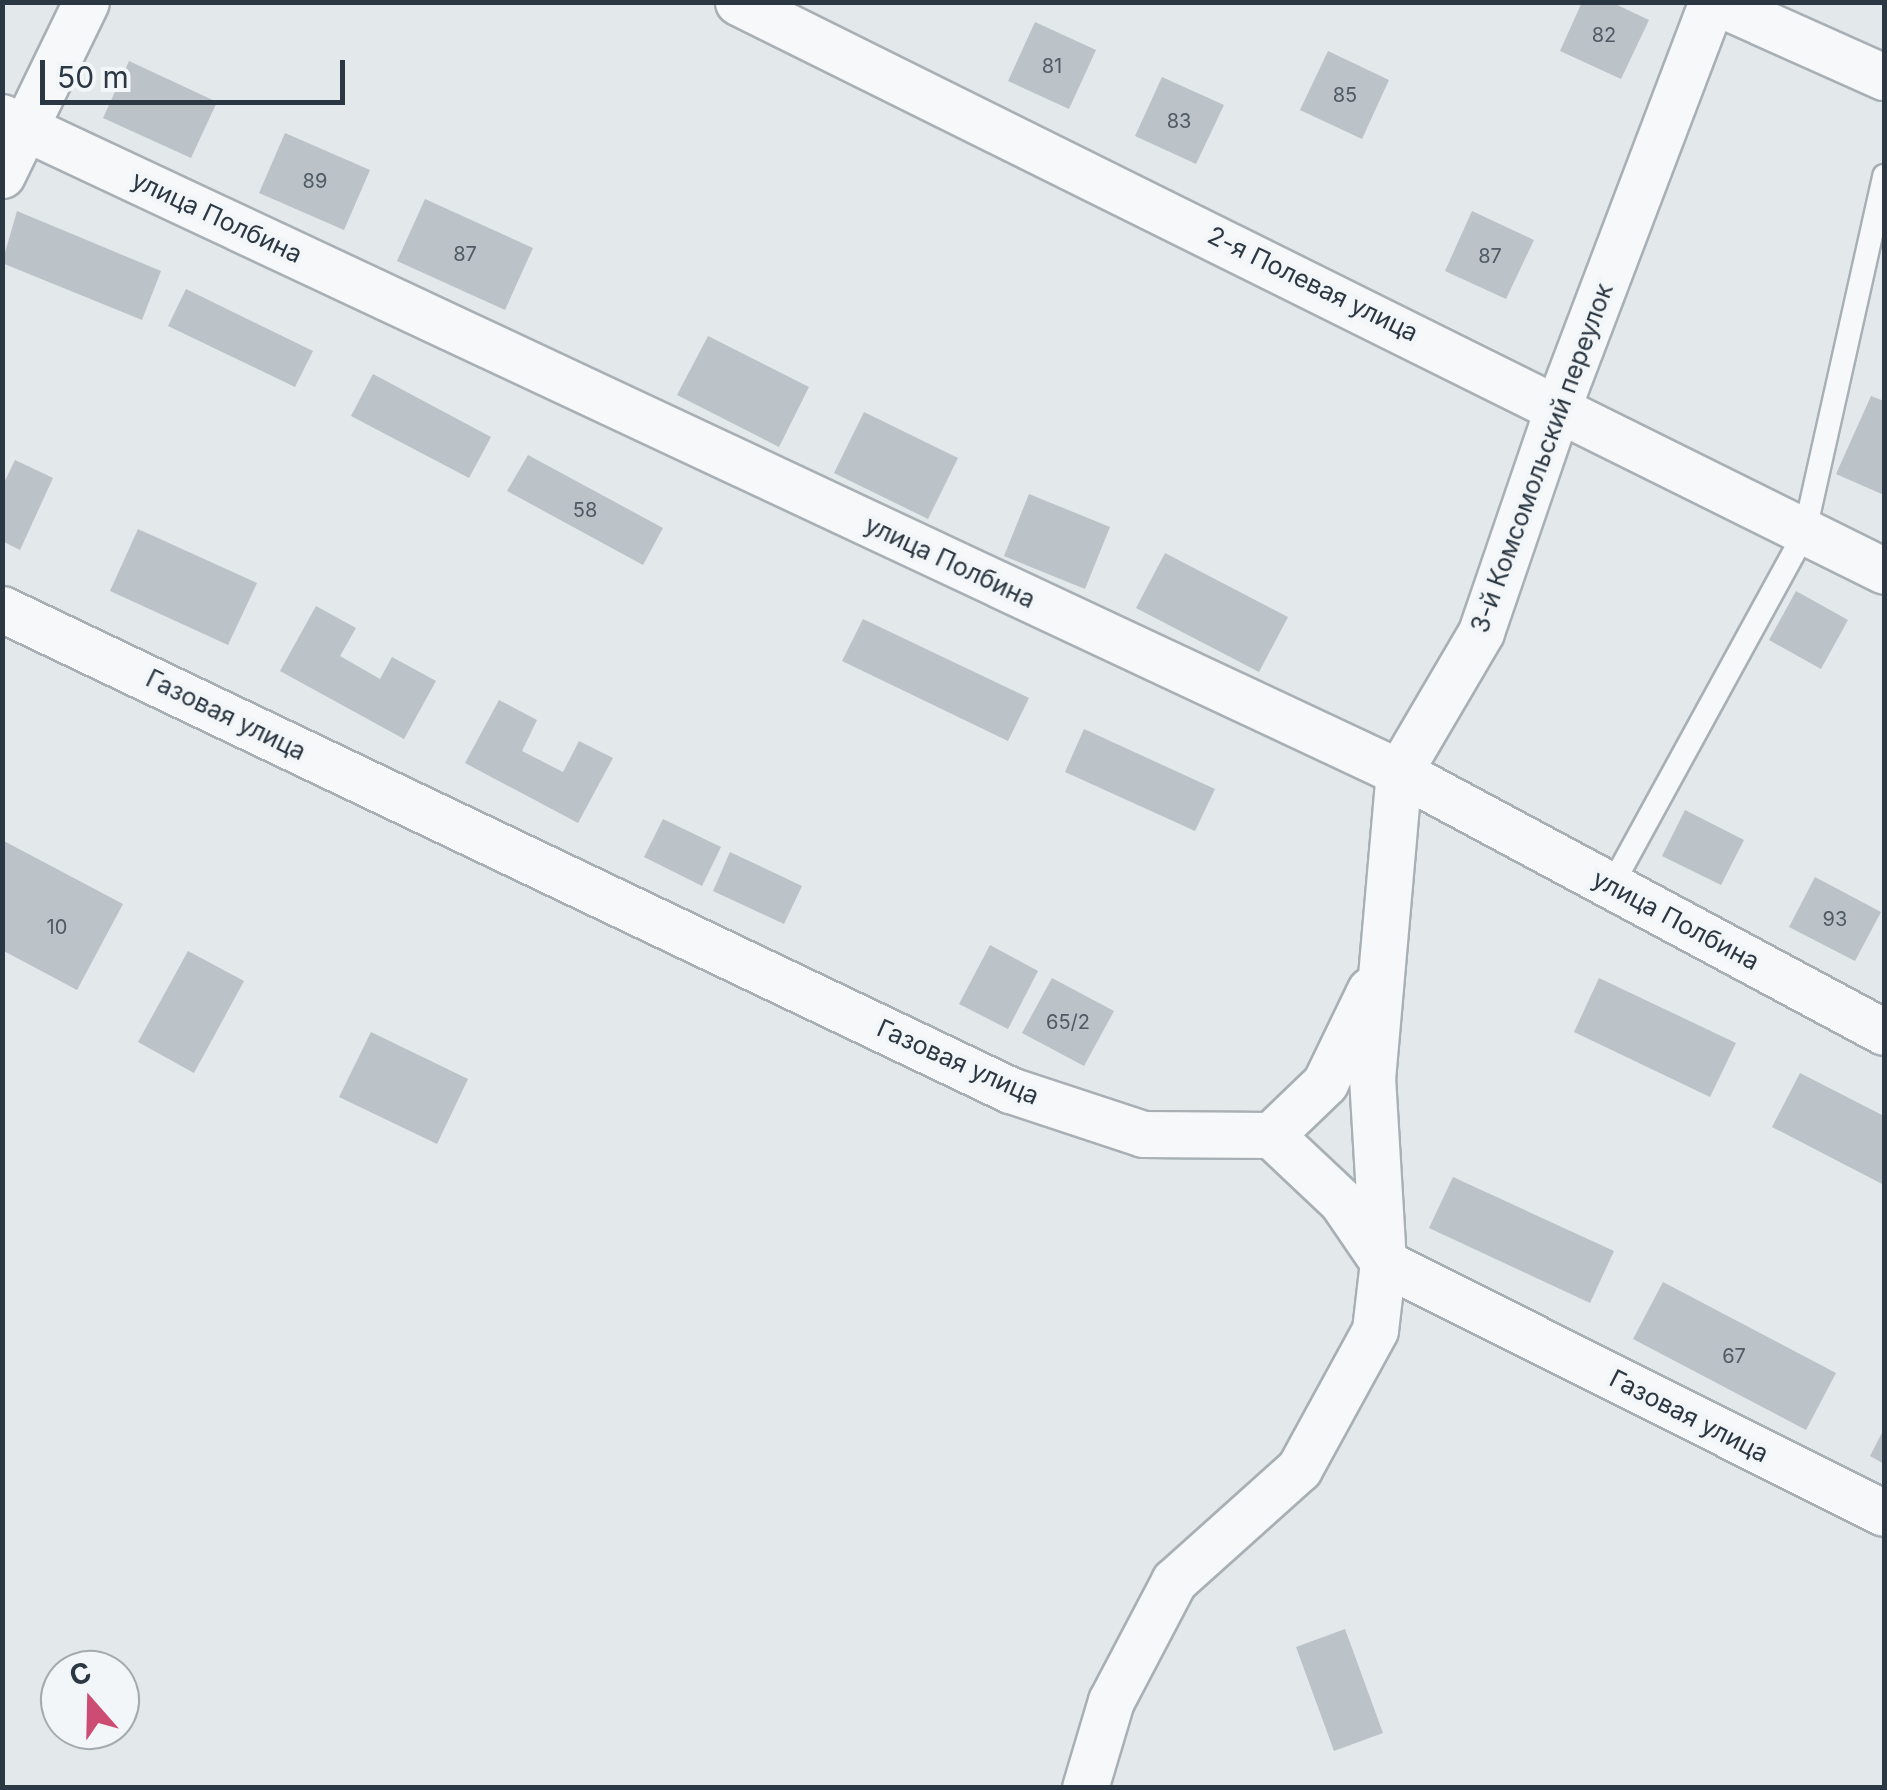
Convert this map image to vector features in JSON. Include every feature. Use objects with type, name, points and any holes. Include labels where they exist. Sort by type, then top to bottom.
[{"type":"street","points":[[2,175],[14,122],[86,2]]},
{"type":"street","name":"2-я Полевая улица","points":[[738,2],[1559,404],[1804,534],[1884,571]]},
{"type":"street","points":[[1714,2],[1884,77]]},
{"type":"street","name":"3-й Комсомольский переулок","points":[[1085,1788],[1110,1701],[1174,1581],[1299,1469],[1375,1330],[1383,1262],[1372,1079],[1399,772],[1480,632],[1559,404],[1714,2]]},
{"type":"street","name":"улица Полбина","points":[[14,122],[1399,772],[1884,1032]]},
{"type":"street","name":"Газовая улица","points":[[2,609],[1010,1090],[1144,1134],[1271,1135],[1342,1202],[1383,1262],[1884,1513]]},
{"type":"street","points":[[1271,1135],[1325,1083],[1380,969]]},
{"type":"lane","points":[[1612,885],[1804,534],[1884,176]]},
{"type":"building","points":[[1582,2],[1611,2],[1649,20],[1621,79],[1560,51]]},
{"type":"building","points":[[1035,22],[1096,50],[1069,109],[1008,81]]},
{"type":"building","points":[[1328,51],[1389,80],[1362,139],[1300,110]]},
{"type":"building","points":[[129,61],[217,102],[191,158],[103,118]]},
{"type":"building","points":[[1162,77],[1224,105],[1196,164],[1135,136]]},
{"type":"building","points":[[285,133],[370,170],[344,230],[259,193]]},
{"type":"building","points":[[425,199],[533,248],[505,310],[397,261]]},
{"type":"building","points":[[17,211],[161,271],[142,320],[2,263]]},
{"type":"building","points":[[1472,211],[1534,240],[1506,299],[1445,271]]},
{"type":"building","points":[[186,289],[313,351],[295,387],[168,326]]},
{"type":"building","points":[[708,336],[809,387],[779,447],[677,395]]},
{"type":"building","points":[[373,374],[491,437],[469,478],[351,416]]},
{"type":"building","points":[[1871,396],[1884,401],[1884,495],[1836,474]]},
{"type":"building","points":[[864,412],[958,458],[928,519],[834,473]]},
{"type":"building","points":[[528,455],[663,528],[643,565],[507,491]]},
{"type":"building","points":[[15,460],[53,478],[20,550],[2,541],[2,487]]},
{"type":"building","points":[[1029,494],[1110,527],[1085,589],[1004,556]]},
{"type":"building","points":[[138,529],[257,583],[228,645],[110,591]]},
{"type":"building","points":[[1165,553],[1288,617],[1259,672],[1136,608]]},
{"type":"building","points":[[1796,591],[1848,620],[1821,669],[1769,640]]},
{"type":"building","points":[[316,606],[356,628],[340,656],[380,679],[392,657],[436,681],[404,739],[280,671]]},
{"type":"building","points":[[863,619],[1029,698],[1008,741],[842,661]]},
{"type":"building","points":[[499,700],[537,720],[522,751],[563,772],[579,741],[613,758],[578,823],[465,763]]},
{"type":"building","points":[[1084,729],[1215,789],[1195,831],[1065,772]]},
{"type":"building","points":[[1685,810],[1744,840],[1721,885],[1662,856]]},
{"type":"building","points":[[663,819],[721,847],[702,886],[644,857]]},
{"type":"building","points":[[2,840],[123,904],[77,990],[2,950]]},
{"type":"building","points":[[730,852],[802,886],[784,924],[713,891]]},
{"type":"building","points":[[1815,877],[1881,912],[1855,961],[1789,927]]},
{"type":"building","points":[[990,945],[1038,971],[1008,1029],[959,1004]]},
{"type":"building","points":[[188,951],[244,981],[194,1073],[138,1042]]},
{"type":"building","points":[[1052,978],[1114,1011],[1084,1066],[1022,1033]]},
{"type":"building","points":[[1599,978],[1736,1043],[1710,1097],[1574,1032]]},
{"type":"building","points":[[371,1032],[468,1079],[437,1144],[339,1097]]},
{"type":"building","points":[[1800,1073],[1884,1116],[1884,1185],[1772,1127]]},
{"type":"building","points":[[1453,1177],[1614,1251],[1590,1303],[1429,1228]]},
{"type":"building","points":[[1663,1282],[1836,1373],[1806,1430],[1633,1339]]},
{"type":"building","points":[[1884,1429],[1884,1464],[1870,1456]]},
{"type":"building","points":[[1345,1629],[1383,1733],[1334,1751],[1296,1647]]}]
